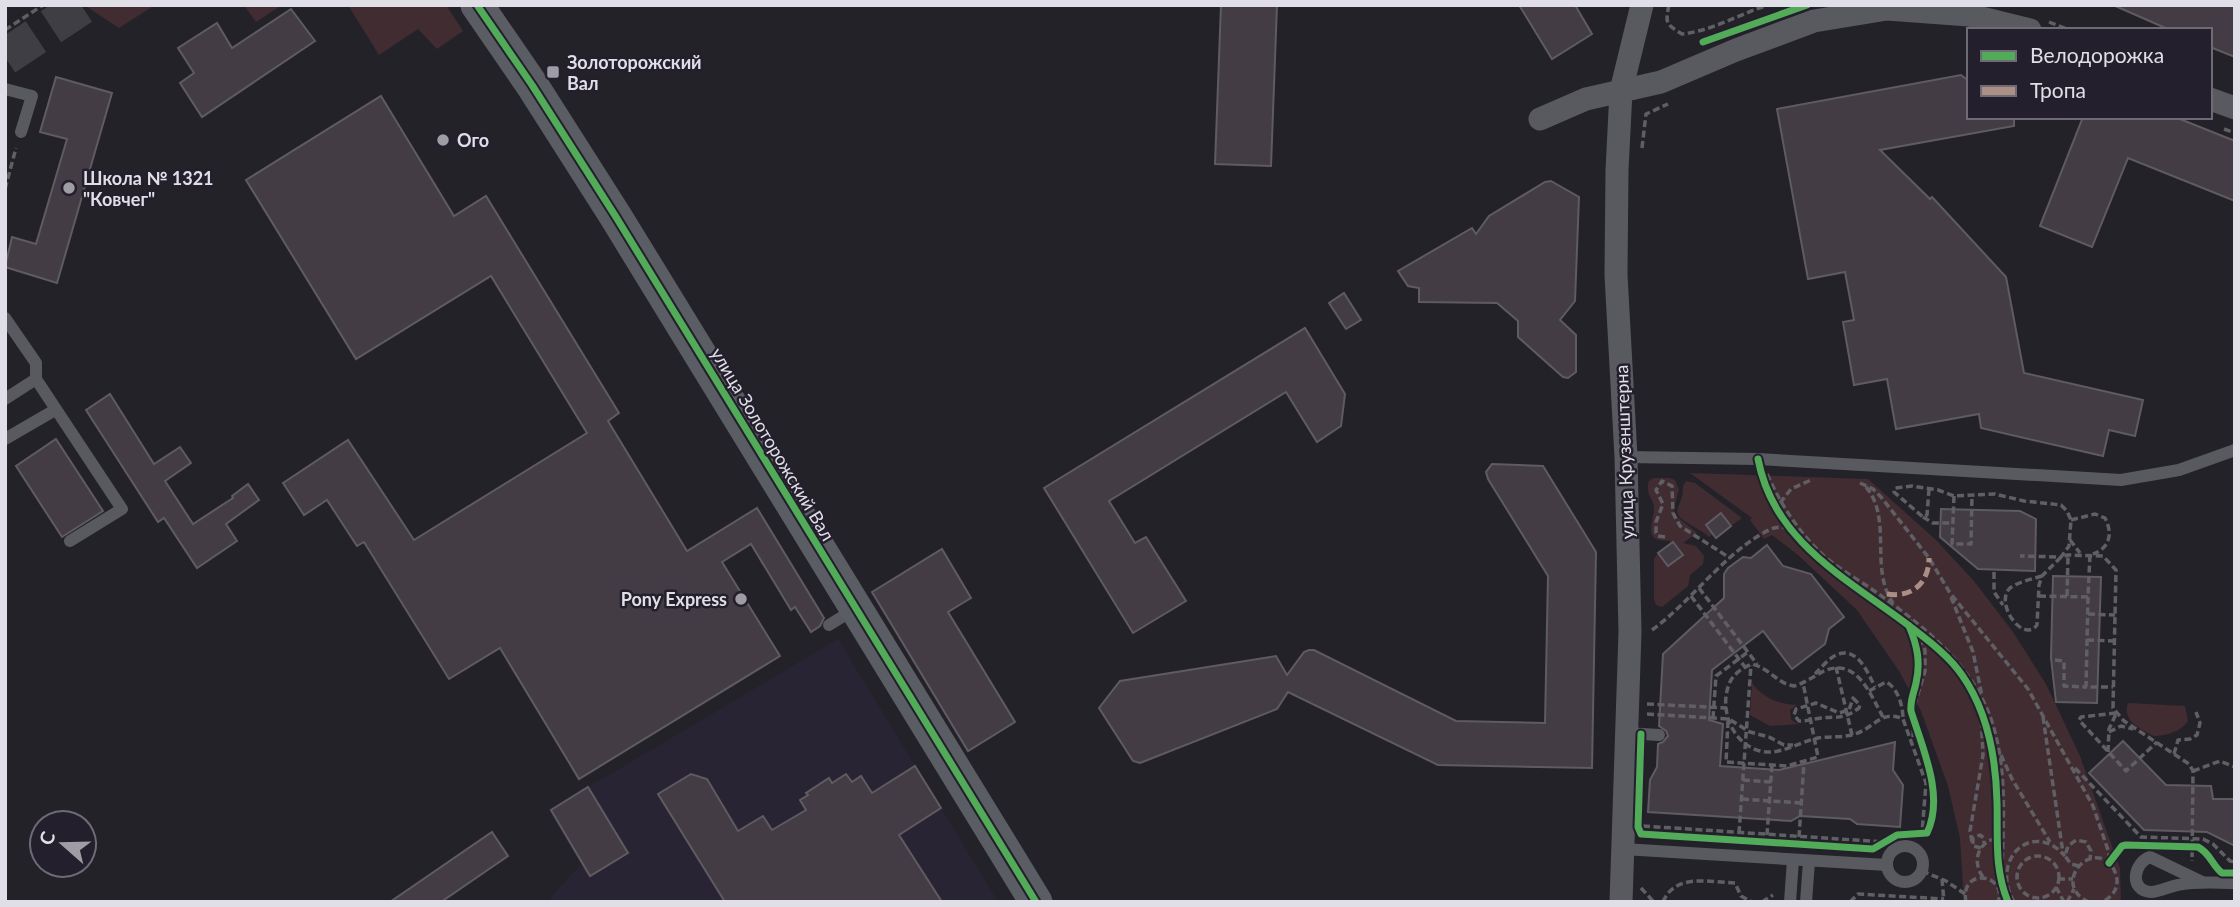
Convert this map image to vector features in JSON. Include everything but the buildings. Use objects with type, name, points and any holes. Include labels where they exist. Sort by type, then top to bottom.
[{"type":"street","name":"улица Золоторожский Вал","points":[[477,5],[532,85],[616,217],[842,617],[1036,902]]},
{"type":"street","name":"улица Крузенштерна","points":[[1621,902],[1626,733],[1639,633],[1616,275],[1621,91],[1642,5]]},
{"type":"street","points":[[1540,119],[1586,99],[1661,82],[1814,21],[1899,8],[1969,15],[2036,27]]},
{"type":"street","points":[[2212,100],[2235,108]]},
{"type":"lane","points":[[5,89],[32,96],[20,132]]},
{"type":"lane","points":[[5,318],[36,363],[36,379],[122,509],[70,541]]},
{"type":"lane","points":[[5,399],[36,379]]},
{"type":"lane","points":[[5,439],[55,410]]},
{"type":"lane","points":[[1626,457],[1760,459],[2121,480],[2179,470],[2235,450]]},
{"type":"lane","points":[[1626,733],[1659,735]]},
{"type":"lane","points":[[1898,847],[1912,847],[1922,857],[1922,871],[1912,881],[1905,882],[1892,877],[1887,865],[1892,851],[1898,847]]},
{"type":"lane","points":[[1623,849],[1887,865]]},
{"type":"lane","points":[[1790,902],[1793,860]]},
{"type":"lane","points":[[1806,902],[1809,860]]},
{"type":"lane","points":[[2196,880],[2235,883]]},
{"type":"path","points":[[5,30],[43,5]]},
{"type":"path","points":[[1669,5],[1666,19],[1669,26],[1682,34],[1705,31],[1768,5]]},
{"type":"path","points":[[1640,159],[1646,114],[1670,103]]},
{"type":"path","points":[[5,189],[20,132]]},
{"type":"path","points":[[1760,459],[1780,503],[1796,526],[1826,557],[1942,645],[1963,667],[1982,698]]},
{"type":"path","points":[[1760,459],[1760,474],[1774,505],[1821,563],[1919,633],[1962,674],[1989,734],[1994,759],[2000,838]]},
{"type":"path","points":[[1780,503],[1785,495],[1799,484],[1816,480]]},
{"type":"path","points":[[1665,537],[1658,536],[1655,529],[1663,504],[1656,490],[1662,481],[1672,486],[1673,513],[1680,526],[1730,558]]},
{"type":"path","points":[[1853,481],[1863,483],[1881,497],[2028,689],[2092,806],[2109,853],[2109,863]]},
{"type":"path","points":[[1863,483],[1876,507],[1882,580],[1886,594],[1896,608]]},
{"type":"path","points":[[1953,523],[1933,523],[1923,517],[1899,498],[1894,492],[1895,488],[1912,486],[1954,496],[1996,494],[2024,501],[2052,502],[2067,511],[2070,520],[2067,552],[2042,576],[1996,595]]},
{"type":"path","points":[[1923,517],[1927,515],[1929,489]]},
{"type":"path","points":[[1954,496],[1952,544],[1971,544],[1972,495]]},
{"type":"path","points":[[2020,556],[2062,557],[2089,554],[2100,551],[2108,543],[2110,533],[2105,518],[2095,514],[2070,520]]},
{"type":"path","points":[[1639,633],[1673,615],[1730,558],[1769,530],[1778,527],[1790,528]]},
{"type":"path","points":[[2070,538],[2077,551],[2103,556],[2116,570],[2113,708],[2139,731],[2189,764],[2193,771],[2192,843],[2196,880]]},
{"type":"path","points":[[2086,687],[2089,554]]},
{"type":"path","points":[[2067,596],[2068,555]]},
{"type":"path","points":[[1994,572],[1993,588],[1996,595],[2021,629],[2027,631],[2034,630],[2037,625],[2042,576]]},
{"type":"path","points":[[1945,584],[1973,652],[1982,698],[2012,779],[2051,844],[2064,854],[2071,864],[2079,866]]},
{"type":"path","points":[[1699,588],[1759,666]]},
{"type":"path","points":[[2005,606],[2004,597],[2009,589]]},
{"type":"path","points":[[1691,596],[1739,659],[1748,666],[1769,670],[1779,681],[1794,686],[1810,678],[1832,657],[1844,653],[1860,660],[1875,687]]},
{"type":"path","points":[[2039,596],[2088,597]]},
{"type":"path","points":[[2088,614],[2116,615]]},
{"type":"path","points":[[1907,616],[1919,633],[1925,650],[1925,671],[1913,717],[1913,744]]},
{"type":"path","points":[[1714,625],[1723,619]]},
{"type":"path","points":[[1869,691],[1886,682],[1891,684],[1903,707],[1903,719],[1926,783],[1922,833],[1927,833],[1931,825],[1933,783],[1910,701],[1918,672],[1918,658],[1909,626]]},
{"type":"path","points":[[2087,640],[2115,641]]},
{"type":"path","points":[[1918,658],[1925,650],[1938,649]]},
{"type":"path","points":[[1713,718],[1716,676],[1748,652]]},
{"type":"path","points":[[2055,660],[2064,661],[2064,686],[2114,687]]},
{"type":"path","points":[[1748,666],[1731,680],[1726,762],[1787,766],[1818,757],[1803,683]]},
{"type":"path","points":[[1739,833],[1748,666]]},
{"type":"path","points":[[1810,678],[1836,667],[1847,669],[1864,681],[1883,717]]},
{"type":"path","points":[[1836,667],[1852,735]]},
{"type":"path","points":[[1816,703],[1823,704],[1831,711],[1847,713],[1838,719],[1812,720],[1798,720],[1794,715],[1796,709],[1816,703]]},
{"type":"path","points":[[1645,704],[1728,708]]},
{"type":"path","points":[[1695,717],[1696,707]]},
{"type":"path","points":[[1981,712],[1983,755],[1970,831],[1976,848],[2000,838]]},
{"type":"path","points":[[2174,754],[2178,740],[2197,735],[2200,723],[2196,712]]},
{"type":"path","points":[[2108,752],[2111,721],[2116,713]]},
{"type":"path","points":[[2116,713],[2081,717],[2079,720],[2126,771],[2157,742]]},
{"type":"path","points":[[1644,714],[1729,719],[1746,730],[1784,745],[1795,745]]},
{"type":"path","points":[[1729,719],[1734,734],[1745,744],[1760,751],[1775,752],[1816,739],[1852,735],[1883,717],[1895,715],[1903,719]]},
{"type":"path","points":[[2043,715],[2064,854]]},
{"type":"path","points":[[2109,732],[2121,726],[2139,731]]},
{"type":"path","points":[[1998,746],[2004,808],[1997,859],[2005,902]]},
{"type":"path","points":[[2193,771],[2220,761],[2235,767]]},
{"type":"path","points":[[1799,841],[1804,762]]},
{"type":"path","points":[[2070,762],[2141,837],[2192,843],[2203,850]]},
{"type":"path","points":[[1767,835],[1772,765]]},
{"type":"path","points":[[1743,780],[1771,782]]},
{"type":"path","points":[[1742,799],[1801,803]]},
{"type":"path","points":[[1639,814],[1638,827],[1641,834],[1799,841],[1873,849],[1885,842]]},
{"type":"path","points":[[1641,826],[1767,835],[1799,841]]},
{"type":"path","points":[[1972,842],[1973,838],[1980,835],[1984,838],[1977,857],[1983,877]]},
{"type":"path","points":[[2139,845],[2192,843],[2203,839],[2213,844],[2230,861],[2235,862]]},
{"type":"path","points":[[2064,854],[2068,846],[2076,840],[2086,842],[2091,850],[2090,859]]},
{"type":"path","points":[[1998,902],[2006,867],[2016,850],[2032,842],[2051,844]]},
{"type":"path","points":[[2109,863],[2116,854]]},
{"type":"path","points":[[2039,856],[2053,864],[2059,879],[2056,887],[2044,897],[2036,898],[2022,891],[2018,884],[2019,868],[2024,861],[2039,856]]},
{"type":"path","points":[[2089,902],[2081,898],[2074,889],[2073,879],[2079,866],[2090,859],[2098,858],[2109,863],[2116,872],[2118,884],[2113,895],[2105,901]]},
{"type":"path","points":[[1922,871],[1942,879],[1965,894]]},
{"type":"path","points":[[1966,902],[1968,885],[1974,879],[1983,877],[2002,886],[2014,902]]},
{"type":"path","points":[[1850,902],[1858,894],[1944,901],[1942,879]]},
{"type":"path","points":[[2059,879],[2073,879]]},
{"type":"path","points":[[1663,902],[1672,888],[1686,881],[1735,883],[1741,896],[1752,902]]},
{"type":"path","points":[[2002,886],[2018,884]]},
{"type":"path","points":[[1639,886],[1654,902]]},
{"type":"path","points":[[2056,887],[2064,901],[2074,889]]},
{"type":"path","points":[[1762,902],[1774,895],[1777,889]]},
{"type":"shaded area","points":[[84,5],[155,5],[119,28]]},
{"type":"shaded area","points":[[244,5],[282,5],[256,22]]},
{"type":"shaded area","points":[[348,5],[446,5],[463,31],[437,49],[418,29],[379,55]]},
{"type":"shaded area","points":[[1690,473],[1868,479],[1936,540],[1974,581],[2013,632],[2046,684],[2080,756],[2120,868],[2121,902],[1964,902],[1960,838],[1948,786],[1921,711],[1899,671],[1857,610],[1798,555],[1772,535],[1764,539],[1750,520],[1752,518]]},
{"type":"shaded area","points":[[1653,478],[1675,480],[1679,490],[1674,507],[1675,515],[1697,533],[1683,543],[1696,546],[1704,556],[1703,564],[1690,575],[1688,586],[1662,607],[1656,605],[1654,599],[1654,559],[1658,553],[1668,566],[1683,554],[1673,542],[1653,537],[1654,507],[1648,489],[1649,481]]},
{"type":"shaded area","points":[[1686,481],[1695,483],[1742,518],[1731,526],[1721,514],[1706,525],[1713,534],[1709,537],[1677,512]]},
{"type":"shaded area","points":[[838,639],[998,902],[547,902],[581,864],[548,809]]},
{"type":"shaded area","points":[[1752,683],[1761,693],[1772,699],[1797,705],[1790,710],[1791,719],[1799,724],[1770,726],[1750,715]]},
{"type":"shaded area","points":[[2128,703],[2185,706],[2188,721],[2173,732],[2154,736],[2130,720]]},
{"type":"tunnel","points":[[5,57],[84,5]]},
{"type":"marked path","points":[[1887,594],[1904,594],[1917,587],[1926,575],[1929,558]]},
{"type":"cycle path","points":[[477,5],[532,85],[616,217],[1036,902]]},
{"type":"cycle path","points":[[1703,42],[1807,5]]},
{"type":"cycle path","points":[[1758,459],[1767,489],[1780,515],[1797,537],[1840,576],[1939,650],[1957,668],[1971,689],[1984,720],[1992,752],[1999,865],[2008,902]]},
{"type":"cycle path","points":[[1641,734],[1638,827],[1641,834],[1873,849],[1897,835],[1927,833],[1932,819],[1933,788],[1911,711],[1918,661],[1909,626]]},
{"type":"cycle path","points":[[2109,863],[2122,846],[2126,845],[2198,847],[2222,873],[2235,873]]},
{"type":"place","name":"Золоторожский Вал","points":[[553,72]]},
{"type":"place","name":"Ого","points":[[443,140]]},
{"type":"place","name":"Школа № 1321 \"Ковчег\"","points":[[69,188]]},
{"type":"place","name":"Pony Express","points":[[741,599]]}]
